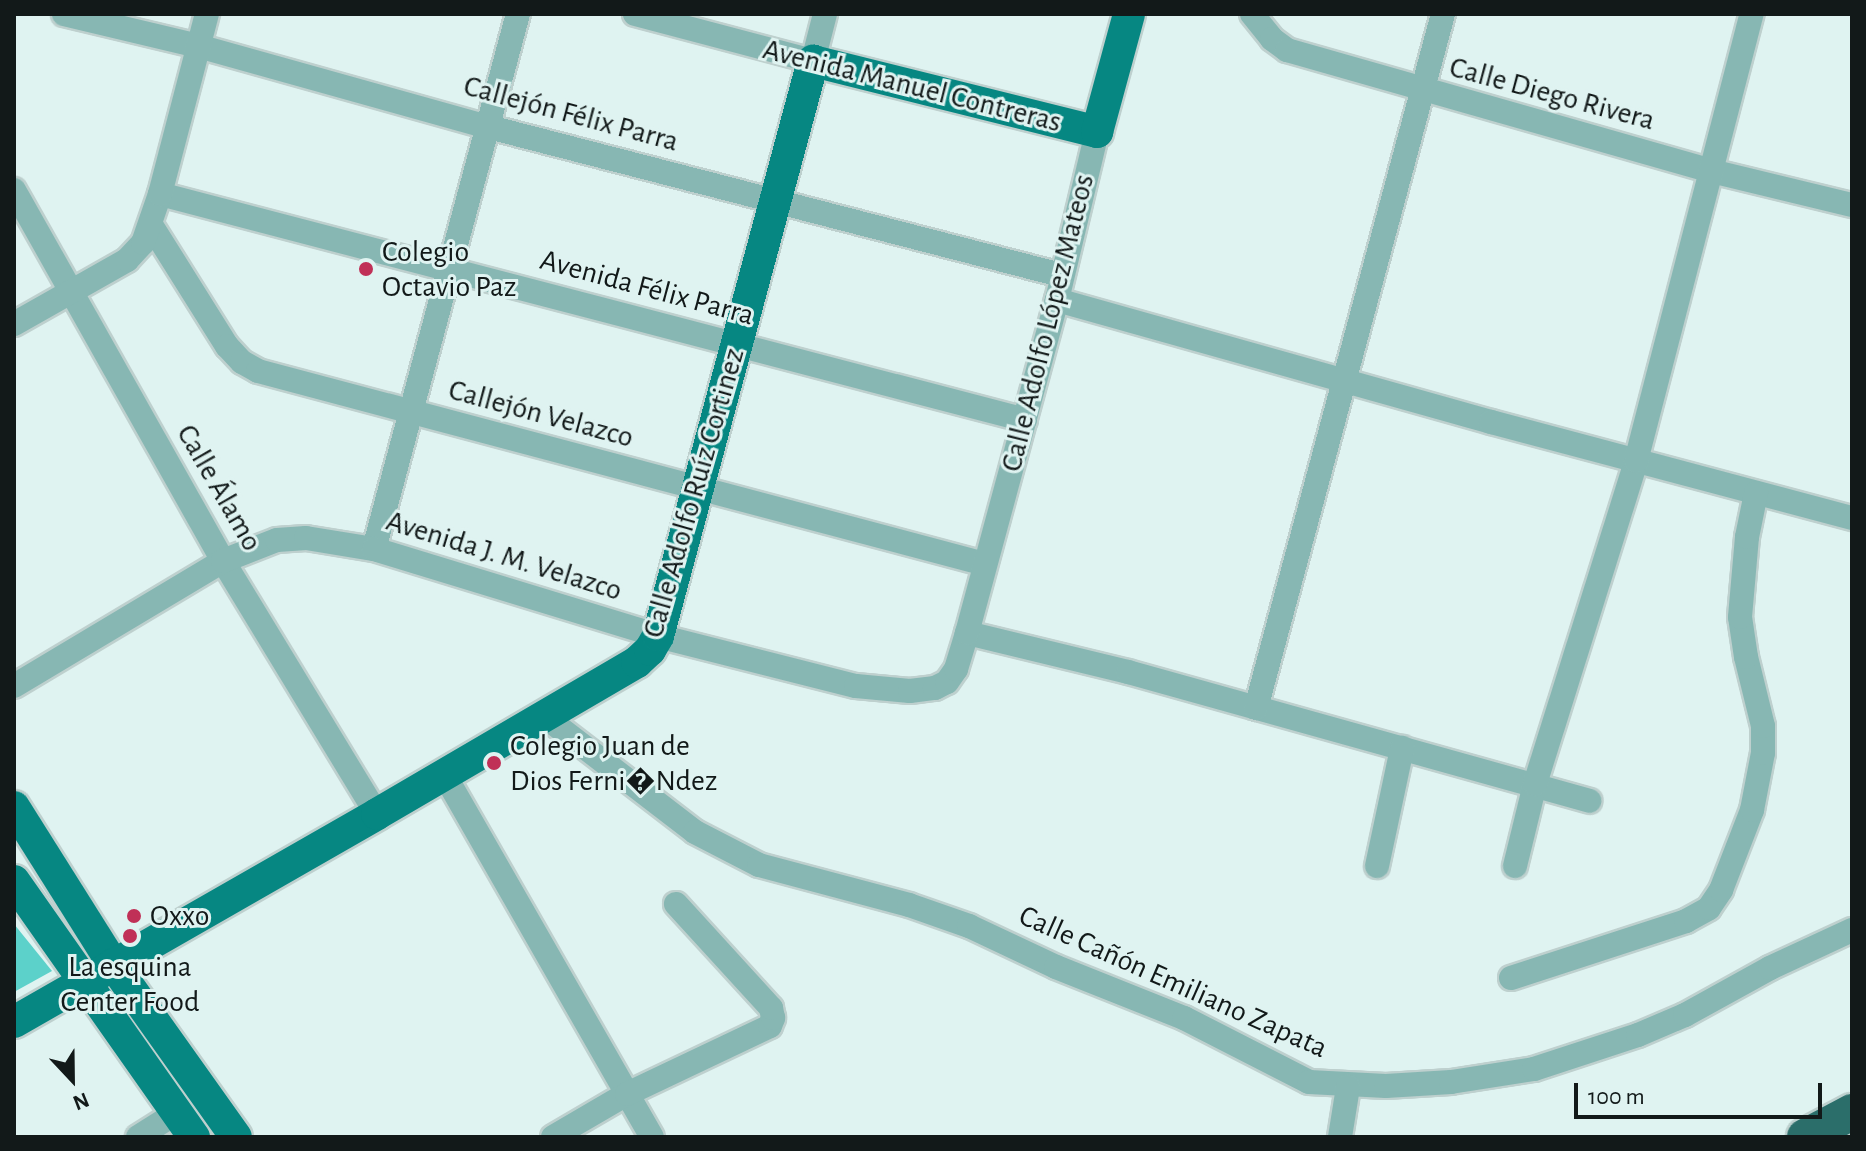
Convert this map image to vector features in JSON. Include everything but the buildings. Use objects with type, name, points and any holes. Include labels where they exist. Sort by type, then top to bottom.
[{"type":"highway","points":[[1805,1137],[1852,1112]]},
{"type":"highway","points":[[1838,1137],[1852,1129]]},
{"type":"main road","name":"Calle Adolfo López Mateos","points":[[1097,132],[1129,14]]},
{"type":"main road","name":"Avenida Manuel Contreras","points":[[813,61],[1097,132]]},
{"type":"main road","name":"Calle Adolfo Ruíz Cortinez","points":[[14,1022],[637,662],[658,636],[813,61]]},
{"type":"main road","points":[[14,807],[113,964],[236,1137]]},
{"type":"main road","points":[[14,881],[185,1125]]},
{"type":"street","name":"Callejón Félix Parra","points":[[64,14],[198,46],[489,127],[1061,275]]},
{"type":"street","points":[[14,324],[137,252],[151,225],[207,14]]},
{"type":"street","points":[[374,549],[518,14]]},
{"type":"street","name":"Avenida Manuel Contreras","points":[[635,14],[813,61]]},
{"type":"street","name":"Calle Adolfo Ruíz Cortinez","points":[[813,61],[825,14]]},
{"type":"street","name":"Calle Diego Rivera","points":[[1252,14],[1272,39],[1287,50],[1424,92],[1711,171],[1852,205]]},
{"type":"street","points":[[1256,708],[1443,14]]},
{"type":"street","points":[[1515,866],[1535,784],[1636,461],[1752,14]]},
{"type":"street","name":"Calle Adolfo López Mateos","points":[[967,633],[1057,300],[1097,132]]},
{"type":"street","name":"Calle Álamo","points":[[14,190],[223,561],[377,814]]},
{"type":"street","name":"Avenida Félix Parra","points":[[160,194],[1025,420]]},
{"type":"street","name":"Callejón Velazco","points":[[151,225],[227,346],[242,362],[258,371],[985,564]]},
{"type":"street","points":[[1057,300],[1852,518]]},
{"type":"street","points":[[1511,978],[1686,921],[1709,908],[1721,890],[1752,810],[1763,753],[1763,726],[1740,617],[1747,537],[1756,493]]},
{"type":"street","name":"Avenida J. M. Velazco","points":[[14,686],[223,561],[277,540],[306,538],[374,549],[658,636],[856,686],[920,691],[947,682],[956,669],[967,633]]},
{"type":"street","points":[[967,633],[1256,708],[1589,801]]},
{"type":"street","name":"Calle Cañón Emiliano Zapata","points":[[544,716],[695,832],[759,865],[909,905],[969,926],[1056,967],[1184,1018],[1309,1082],[1348,1087],[1451,1082],[1534,1069],[1638,1035],[1685,1015],[1770,968],[1852,930]]},
{"type":"street","points":[[1377,866],[1402,748]]},
{"type":"street","points":[[444,774],[652,1137]]},
{"type":"street","points":[[553,1137],[627,1094],[770,1026],[773,1018],[771,1008],[676,904]]},
{"type":"street","points":[[1340,1137],[1348,1087]]},
{"type":"street","points":[[138,1137],[185,1125]]},
{"type":"shaded area","points":[[14,924],[52,971],[14,992]]},
{"type":"place","name":"Colegio Octavio Paz","points":[[366,269]]},
{"type":"place","name":"Colegio Juan de Dios Ferni�Ndez","points":[[494,763]]},
{"type":"place","name":"Oxxo","points":[[134,916]]},
{"type":"place","name":"La esquina Center Food","points":[[130,936]]}]
